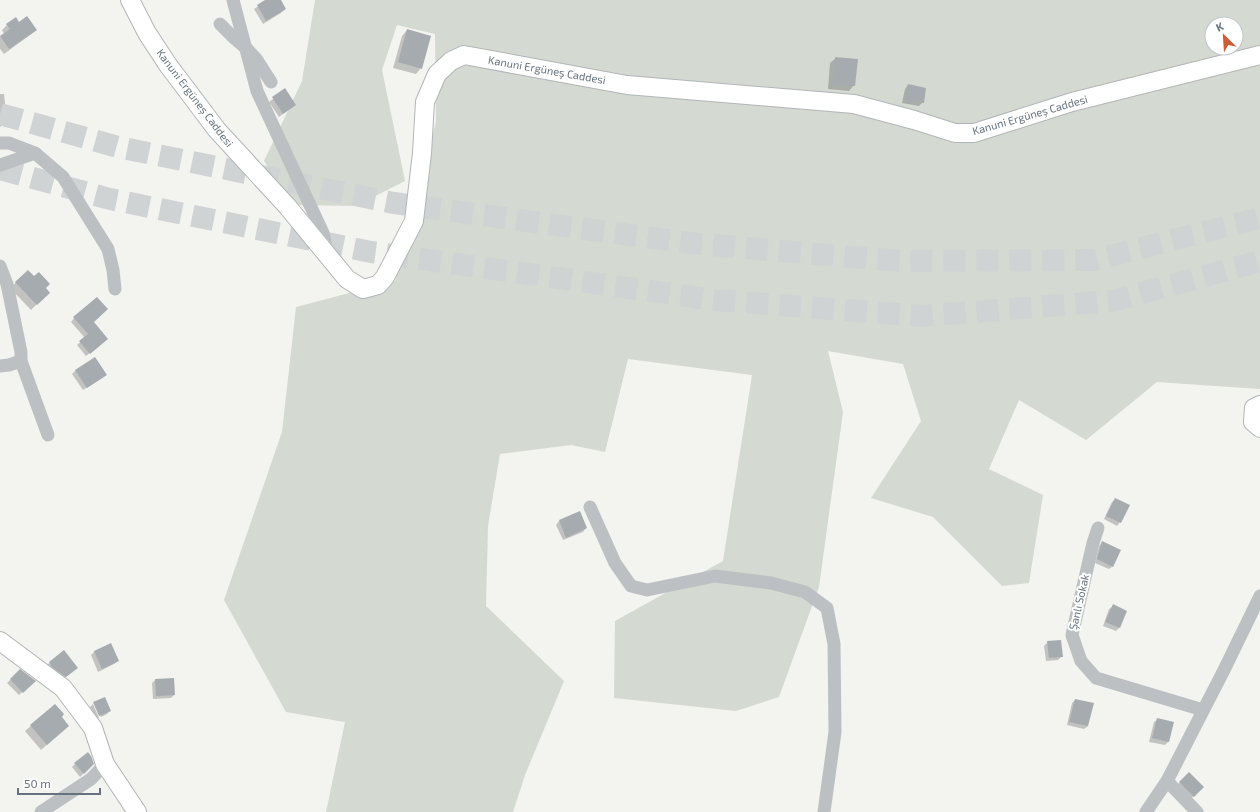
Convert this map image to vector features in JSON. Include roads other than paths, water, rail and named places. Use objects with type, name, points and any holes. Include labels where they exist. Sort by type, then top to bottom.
[{"type":"street","name":"Kanuni Ergüneş Caddesi","points":[[130,0],[147,33],[168,65],[217,130],[287,206],[347,279],[363,288],[378,285],[385,277],[414,221],[422,153],[425,102],[437,74],[451,61],[464,55],[627,85],[854,104],[955,133],[974,133],[1072,102],[1260,55]]},
{"type":"street","points":[[233,0],[257,91],[323,233],[327,255]]},
{"type":"street","points":[[220,24],[257,60],[271,82]]},
{"type":"street","points":[[0,143],[9,143],[35,153],[63,177],[108,249],[113,270],[115,289]]},
{"type":"street","points":[[0,164],[35,153]]},
{"type":"street","points":[[0,266],[7,284],[21,352],[21,361],[48,435]]},
{"type":"street","points":[[0,366],[21,361]]},
{"type":"street","points":[[1260,405],[1254,408],[1253,422],[1260,428]]},
{"type":"street","points":[[590,507],[615,563],[631,586],[647,590],[715,576],[771,584],[805,592],[827,608],[834,644],[835,732],[824,812]]},
{"type":"street","name":"Şanlı Sokak","points":[[1098,528],[1093,543],[1072,635],[1081,661],[1096,678],[1203,710]]},
{"type":"street","points":[[1146,812],[1167,781],[1260,596]]},
{"type":"street","points":[[0,641],[63,688],[92,728],[105,764],[137,812]]},
{"type":"street","points":[[41,812],[91,778],[105,764]]},
{"type":"street","points":[[1167,781],[1197,812]]},
{"type":"tunnel","points":[[0,114],[118,147],[394,203],[689,243],[900,261],[1094,260],[1260,218]]},
{"type":"tunnel","points":[[0,169],[110,199],[371,252],[715,300],[922,316],[1112,301],[1260,261]]}]
